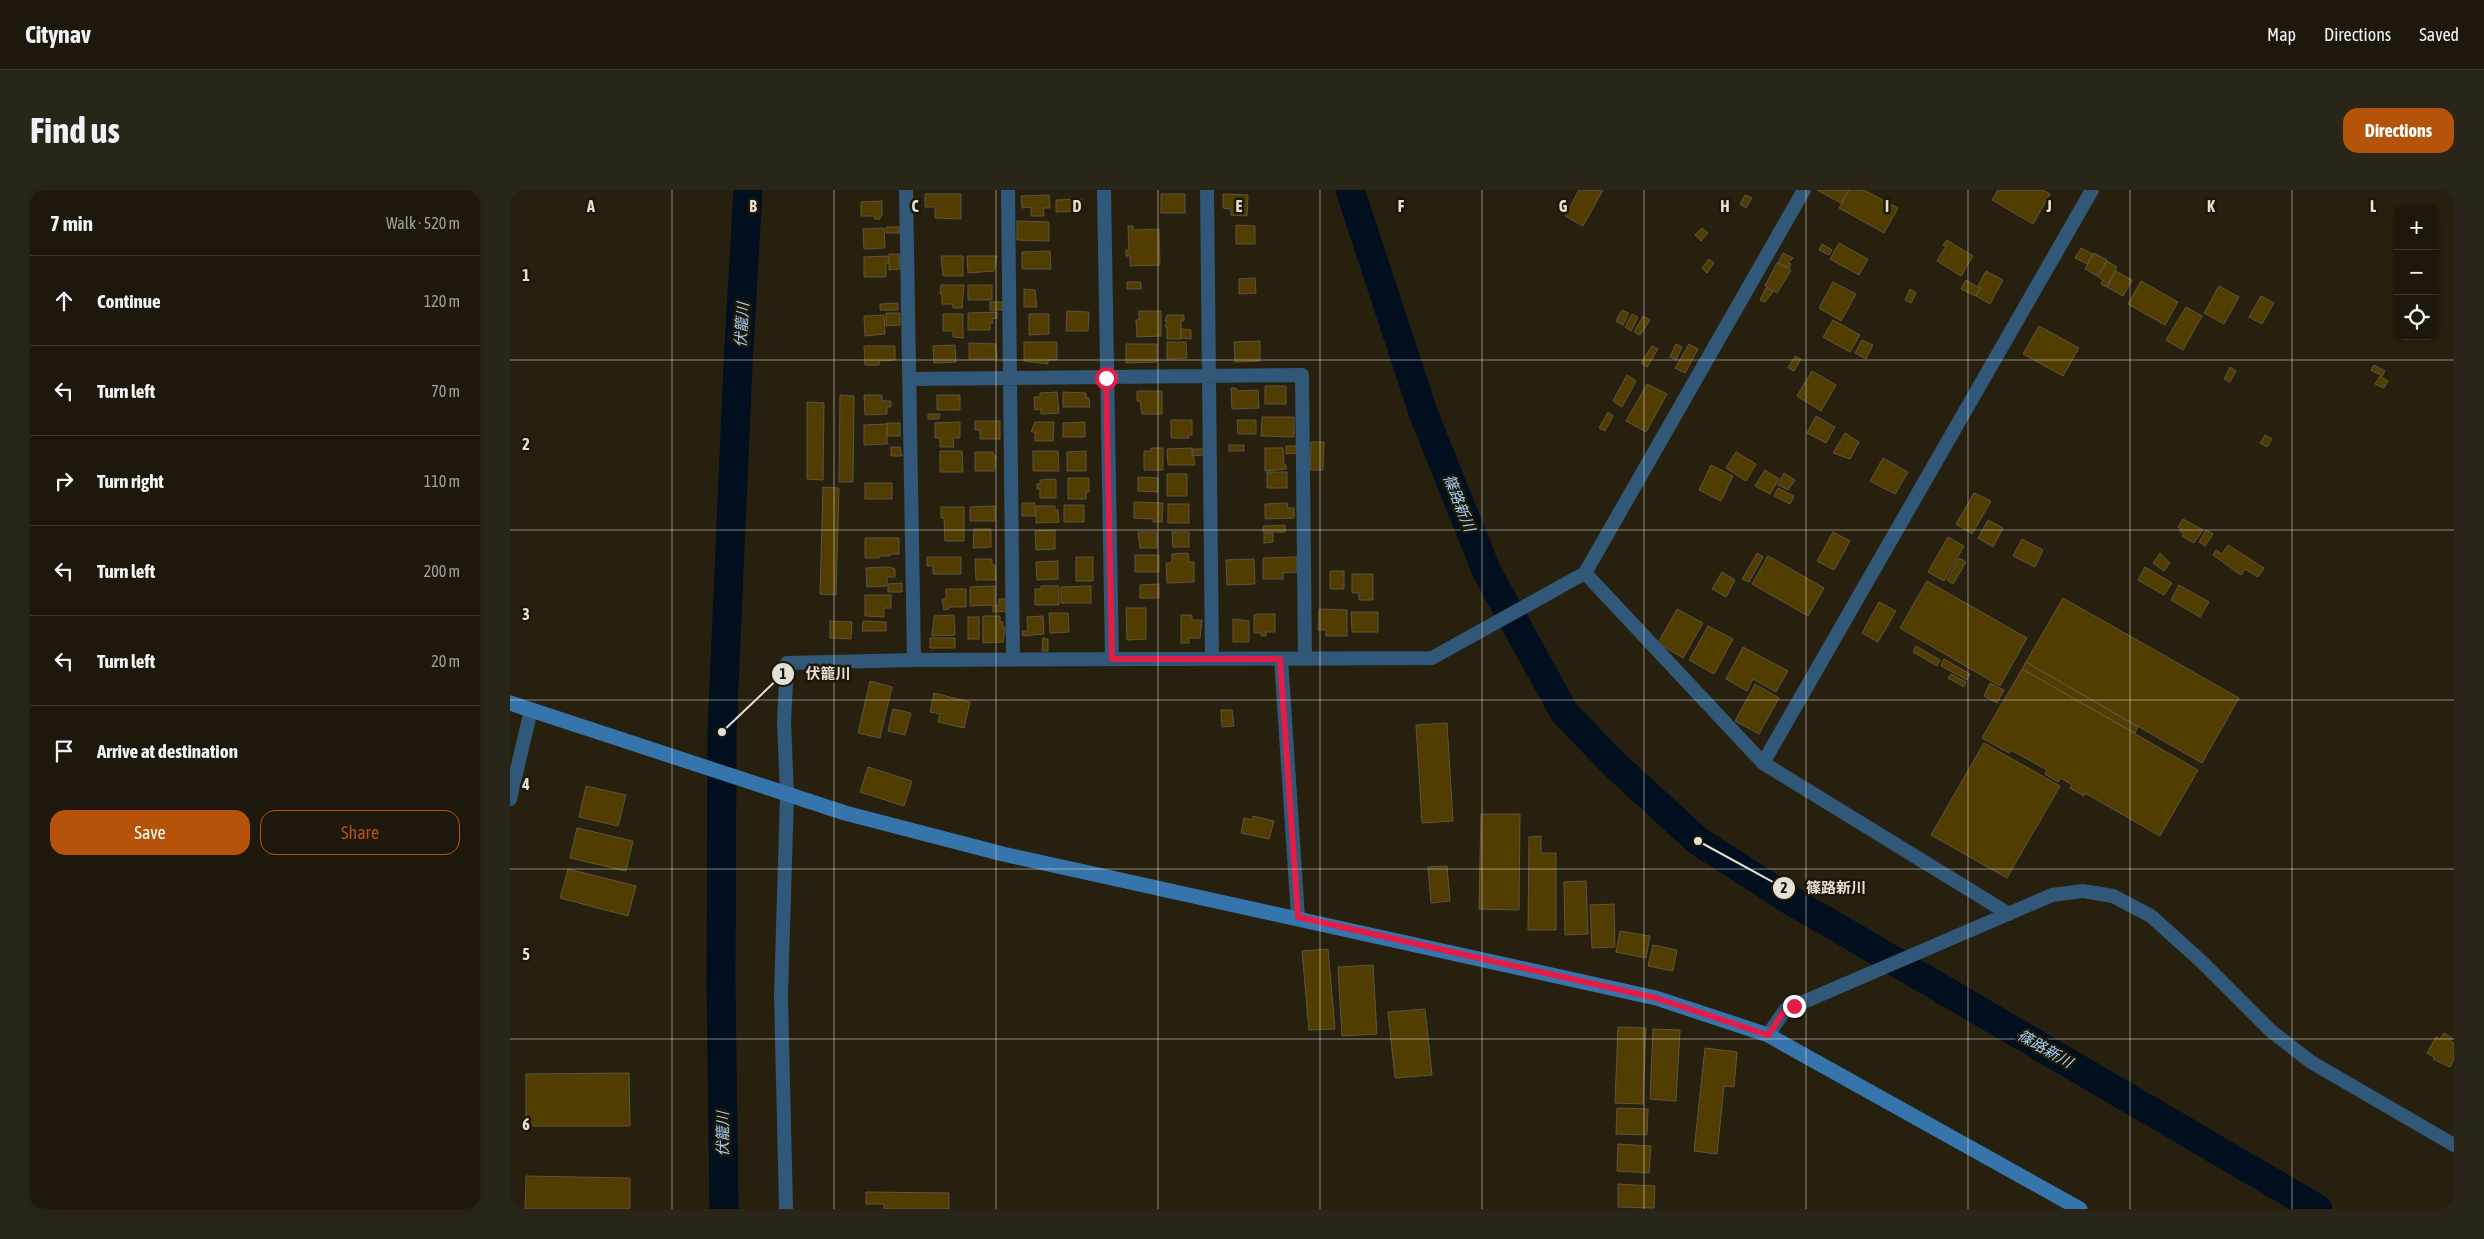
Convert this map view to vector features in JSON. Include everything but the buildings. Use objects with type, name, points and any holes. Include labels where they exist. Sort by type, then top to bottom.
[{"type":"street","points":[[906,190],[914,660]]},
{"type":"street","points":[[1008,190],[1008,378],[1013,660]]},
{"type":"street","points":[[1104,190],[1112,659]]},
{"type":"street","points":[[1207,190],[1212,659]]},
{"type":"street","points":[[786,1209],[781,792],[786,664],[914,660],[1432,658],[1585,573],[1804,190]]},
{"type":"street","points":[[1763,763],[2092,190]]},
{"type":"street","points":[[909,379],[1302,375],[1305,659]]},
{"type":"street","points":[[1585,573],[1763,763],[2008,914]]},
{"type":"street","points":[[1280,659],[1298,917]]},
{"type":"street","points":[[510,703],[845,813],[1003,854],[1298,917],[1656,998],[1768,1035],[2080,1209]]},
{"type":"street","points":[[510,799],[531,710]]},
{"type":"street","points":[[1768,1035],[1785,1010],[2052,895],[2083,891],[2113,896],[2151,916],[2202,962],[2271,1031],[2311,1062],[2454,1145]]},
{"type":"waterway","name":"伏籠川","points":[[724,1209],[721,982],[722,732],[738,365],[748,190]]},
{"type":"waterway","name":"篠路新川","points":[[1350,190],[1424,415],[1487,572],[1564,712],[1614,764],[1698,841],[1790,900],[2318,1209]]},
{"type":"place","name":"伏籠川","points":[[722,732]]},
{"type":"place","name":"篠路新川","points":[[1698,841]]},
{"type":"route","points":[[1106,378],[1112,659],[1280,659],[1298,917],[1656,998],[1705,1012],[1768,1035],[1785,1010],[1794,1006]]}]
